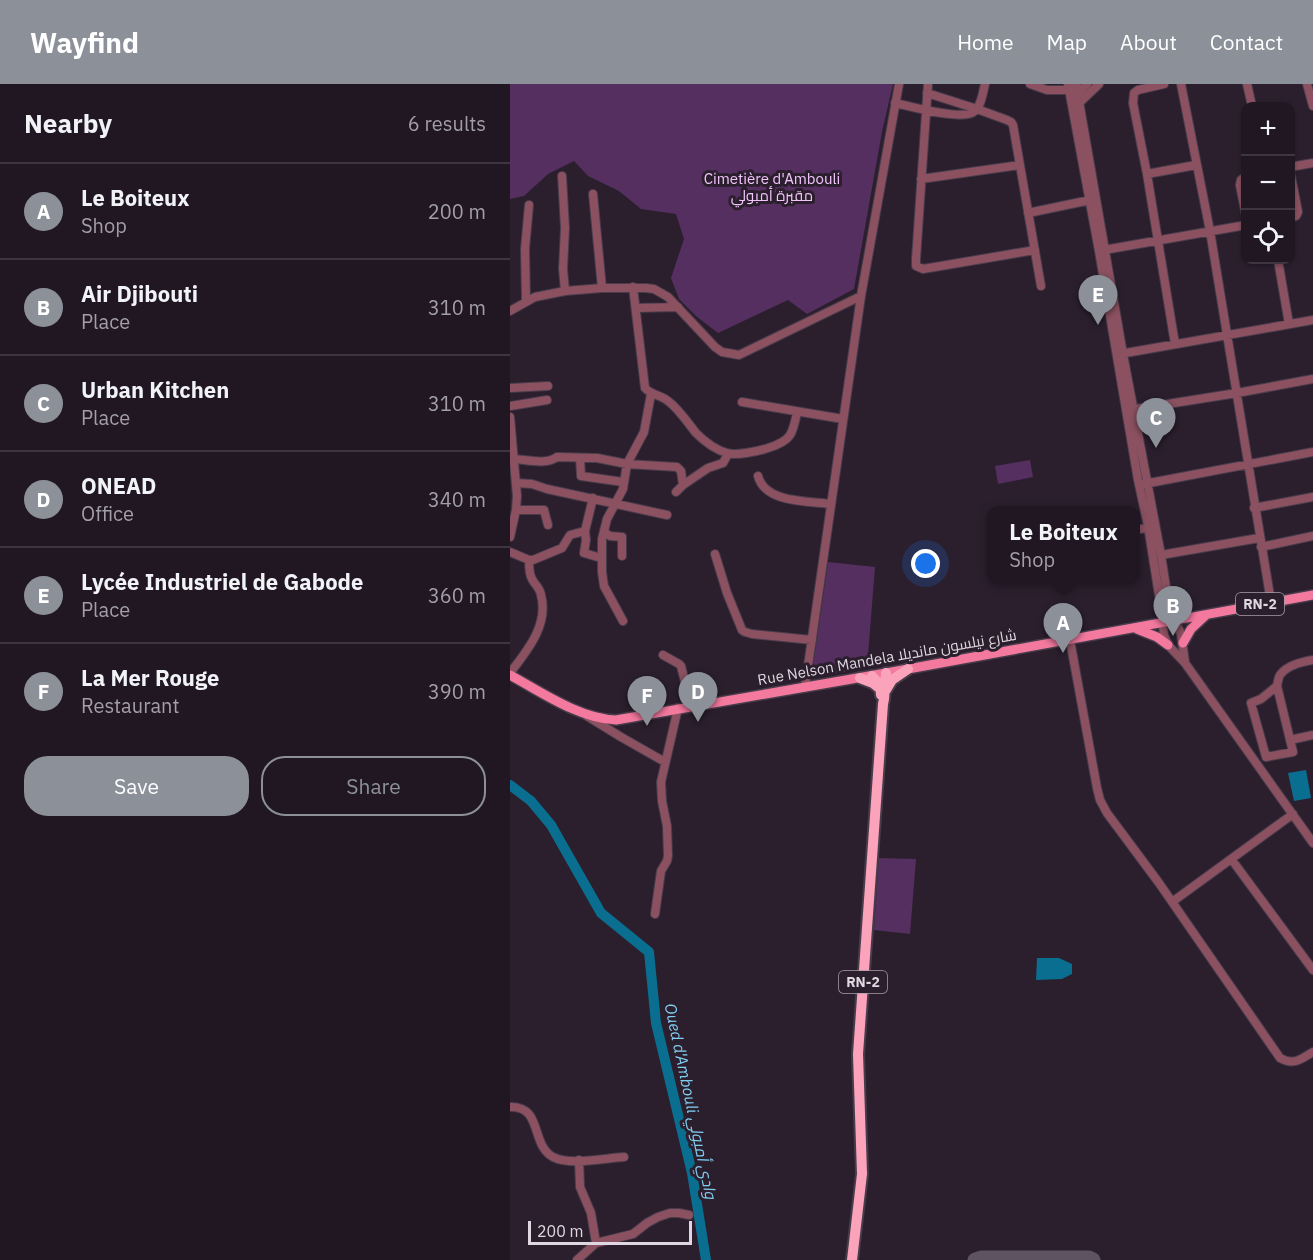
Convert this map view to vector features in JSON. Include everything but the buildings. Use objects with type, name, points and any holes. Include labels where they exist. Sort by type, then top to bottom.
[{"type":"highway","points":[[883,697],[892,680],[908,669]]},
{"type":"highway","name":"RN-2","points":[[852,1260],[862,1174],[858,1054],[886,673]]},
{"type":"highway","name":"RN-2","points":[[872,675],[880,685],[883,697]]},
{"type":"highway","points":[[860,678],[876,685],[883,697]]},
{"type":"main road","name":"Rue Nelson Mandela شارع نيلسون مانديلا","points":[[510,674],[583,714],[616,720],[1313,595]]},
{"type":"main road","points":[[1183,643],[1191,629],[1208,614]]},
{"type":"main road","points":[[1135,628],[1157,637],[1168,645]]},
{"type":"street","points":[[805,687],[861,296],[899,84]]},
{"type":"street","points":[[895,103],[926,111],[971,114],[977,109],[985,84]]},
{"type":"street","points":[[1030,84],[1047,90],[1077,88],[1087,84]]},
{"type":"street","points":[[1075,102],[1099,84]]},
{"type":"street","points":[[1164,84],[1138,90],[1134,93],[1133,102],[1176,344]]},
{"type":"street","points":[[1181,84],[1210,231],[1271,602]]},
{"type":"street","points":[[1247,84],[1251,102]]},
{"type":"street","points":[[1307,84],[1313,106]]},
{"type":"street","points":[[1068,87],[1075,102],[1120,354]]},
{"type":"street","points":[[1035,250],[918,268],[916,259],[928,88],[1011,122],[1013,125],[1028,213],[1035,250],[1041,286]]},
{"type":"street","points":[[1075,102],[1077,88]]},
{"type":"street","points":[[1295,167],[1313,162]]},
{"type":"street","points":[[921,179],[1020,165]]},
{"type":"street","points":[[1147,174],[1196,165]]},
{"type":"street","points":[[562,176],[565,291]]},
{"type":"street","points":[[593,194],[602,288]]},
{"type":"street","points":[[1295,196],[1298,212],[1295,216]]},
{"type":"street","points":[[1028,213],[1093,200]]},
{"type":"street","points":[[1093,200],[1104,250],[1129,410],[1152,527],[1164,635],[1168,645],[1185,663],[1313,843]]},
{"type":"street","points":[[526,301],[525,249],[529,205]]},
{"type":"street","points":[[1104,250],[1241,226]]},
{"type":"street","points":[[1279,264],[1288,324]]},
{"type":"street","points":[[510,311],[535,297],[565,291],[633,287],[654,289],[668,297],[714,347],[722,352],[739,355],[861,296]]},
{"type":"street","points":[[633,287],[645,388],[651,394],[670,402],[703,440],[728,454],[753,452],[781,444],[793,432],[797,412]]},
{"type":"street","points":[[636,308],[678,308]]},
{"type":"street","points":[[1120,354],[1313,320]]},
{"type":"street","points":[[1129,410],[1313,379]]},
{"type":"street","points":[[510,388],[548,386]]},
{"type":"street","points":[[623,621],[604,586],[601,558],[603,532],[607,519],[623,489],[627,464],[644,432],[651,394]]},
{"type":"street","points":[[510,406],[547,400]]},
{"type":"street","points":[[742,402],[843,418]]},
{"type":"street","points":[[510,417],[517,483],[516,510],[510,537]]},
{"type":"street","points":[[1143,484],[1313,452]]},
{"type":"street","points":[[676,492],[708,468],[723,464],[728,454]]},
{"type":"street","points":[[515,459],[547,461],[557,457],[597,458],[627,464],[680,468],[683,485]]},
{"type":"street","points":[[580,458],[581,476],[623,482]]},
{"type":"street","points":[[758,476],[765,490],[774,495],[831,504]]},
{"type":"street","points":[[517,483],[532,484],[614,505],[668,515]]},
{"type":"street","points":[[1254,508],[1313,497]]},
{"type":"street","points":[[593,498],[585,531],[584,553],[601,558]]},
{"type":"street","points":[[516,510],[544,510],[548,525]]},
{"type":"street","points":[[1140,529],[1152,527]]},
{"type":"street","points":[[1152,527],[1161,555],[1169,606],[1181,634],[1185,663]]},
{"type":"street","points":[[510,552],[529,560],[562,548],[570,536],[585,531]]},
{"type":"street","points":[[603,532],[610,536],[622,537],[622,556]]},
{"type":"street","points":[[1161,555],[1313,536]]},
{"type":"street","points":[[716,554],[742,630],[752,634],[812,640]]},
{"type":"street","points":[[510,674],[529,647],[539,627],[542,614],[541,595],[539,588],[532,580],[529,560]]},
{"type":"street","points":[[1070,640],[1096,788],[1107,813],[1280,1058],[1287,1062],[1295,1062],[1313,1052]]},
{"type":"street","points":[[663,655],[681,666],[691,706]]},
{"type":"street","points":[[1277,686],[1262,699],[1251,704],[1266,758],[1293,752],[1277,686],[1280,675],[1300,662],[1313,660]]},
{"type":"street","points":[[655,914],[661,871],[668,856],[667,826],[661,782],[678,708]]},
{"type":"street","points":[[583,714],[665,762]]},
{"type":"street","points":[[1290,740],[1313,735]]},
{"type":"street","points":[[1172,902],[1293,814]]},
{"type":"street","points":[[1232,860],[1313,970]]},
{"type":"street","points":[[510,1107],[523,1108],[529,1114],[541,1143],[555,1158],[568,1161],[624,1157]]},
{"type":"street","points":[[579,1160],[580,1187],[591,1213],[596,1243]]},
{"type":"street","points":[[577,1260],[596,1243],[633,1234],[651,1220],[664,1214],[689,1215]]},
{"type":"green space","name":"Cimetière d'Ambouli مقبرة أمبولي","points":[[510,84],[893,84],[882,132],[854,289],[807,314],[788,300],[718,333],[679,299],[671,278],[684,239],[676,214],[641,209],[619,191],[588,176],[574,161],[548,174],[524,196],[510,199]]},
{"type":"green space","points":[[1030,460],[1033,477],[998,484],[995,466]]},
{"type":"green space","points":[[828,562],[875,567],[867,668],[814,677],[812,673]]},
{"type":"green space","points":[[879,858],[916,859],[910,934],[874,930]]},
{"type":"water","points":[[1306,770],[1311,798],[1294,801],[1288,773]]},
{"type":"water","points":[[1037,958],[1059,958],[1072,964],[1072,974],[1062,979],[1036,980]]},
{"type":"waterway","name":"Oued d'Ambouli وادي أمبولي","points":[[510,785],[531,801],[551,825],[601,913],[649,952],[656,1023],[692,1173],[706,1260]]},
{"type":"taxiway","points":[[975,1260],[981,1258],[1089,1258],[1093,1260]]},
{"type":"place","name":"Lycée Industriel de Gabode","points":[[1098,325]]},
{"type":"place","name":"Urban Kitchen","points":[[1156,448]]},
{"type":"place","name":"Air Djibouti","points":[[1173,636]]},
{"type":"place","name":"Le Boiteux","points":[[1063,653]]},
{"type":"place","name":"ONEAD","points":[[698,722]]},
{"type":"place","name":"La Mer Rouge","points":[[647,726]]}]
